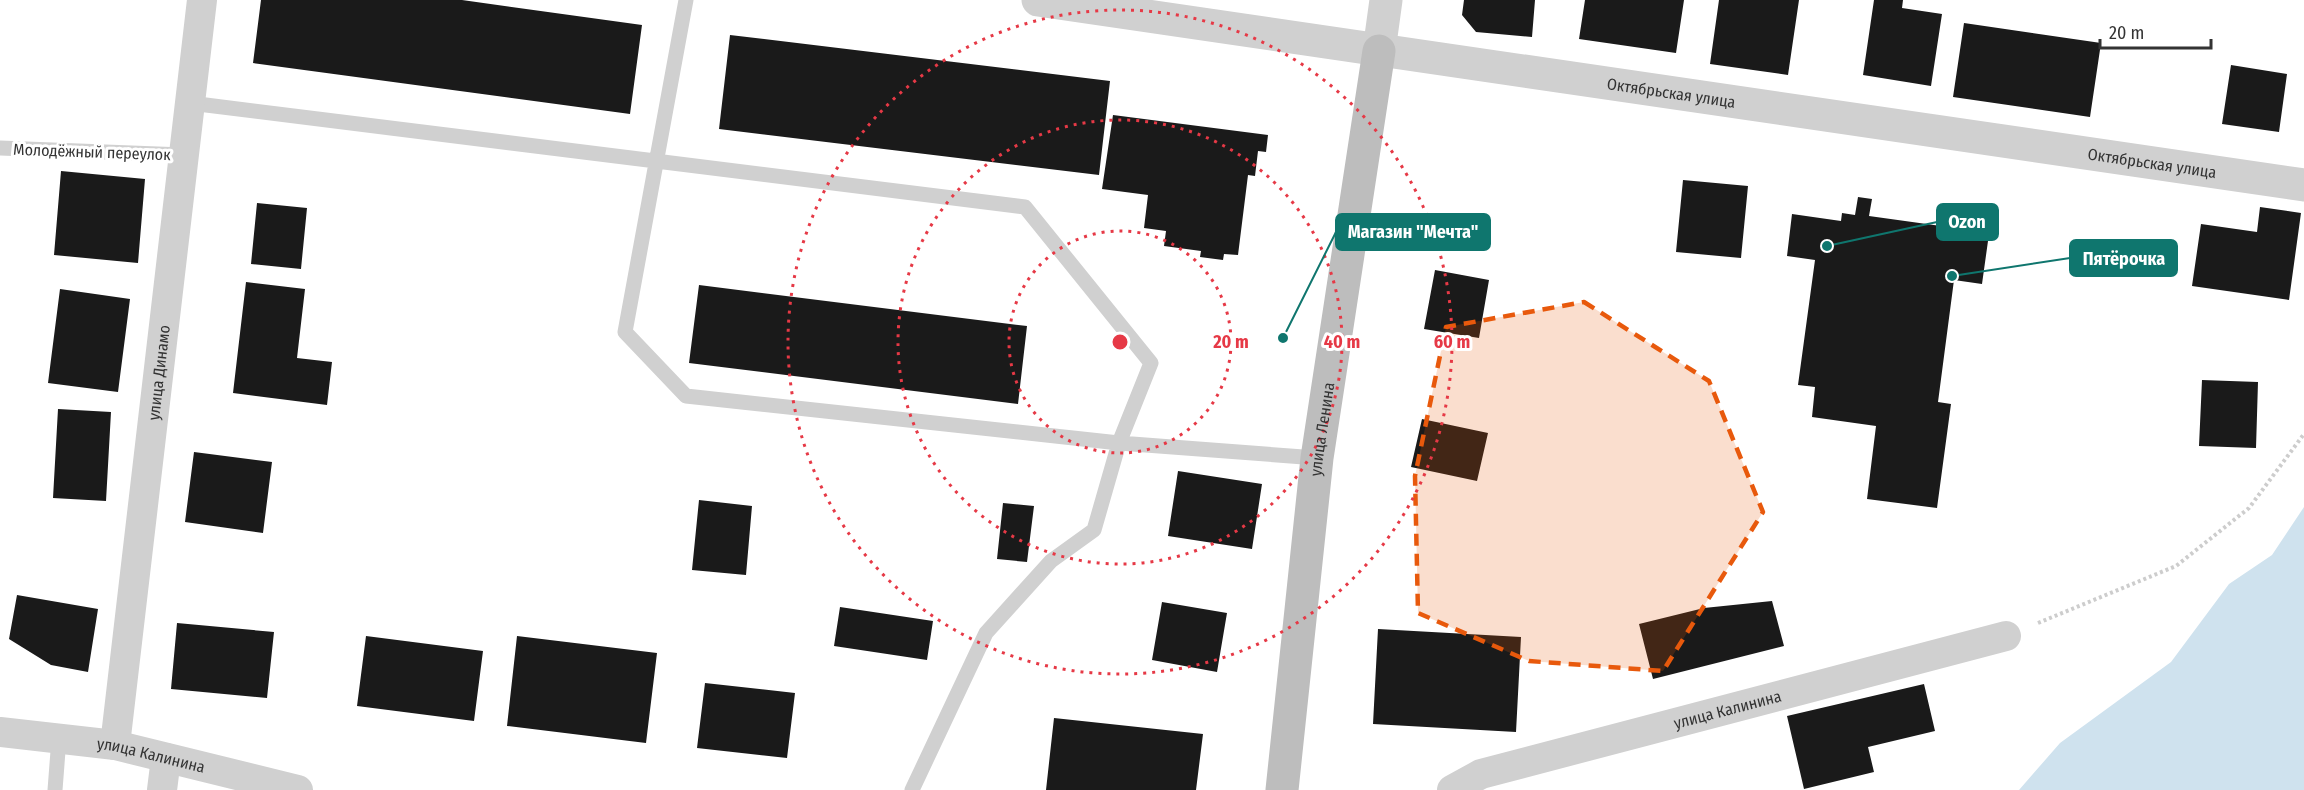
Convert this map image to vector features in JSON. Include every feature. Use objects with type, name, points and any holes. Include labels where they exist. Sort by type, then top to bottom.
[{"type":"main road","name":"улица Ленина","points":[[1282,790],[1317,458],[1379,51]]},
{"type":"street","name":"улица Динамо","points":[[115,745],[202,0]]},
{"type":"street","name":"Октябрьская улица","points":[[1038,0],[2304,185]]},
{"type":"street","name":"улица Ленина","points":[[1379,51],[1386,0]]},
{"type":"street","name":"улица Калинина","points":[[1452,790],[1481,774],[2006,636]]},
{"type":"street","name":"улица Калинина","points":[[0,732],[115,745],[298,790]]},
{"type":"street","points":[[162,790],[166,758]]},
{"type":"lane","points":[[686,0],[625,332],[686,396],[1119,443],[1317,458]]},
{"type":"lane","points":[[190,103],[1025,207],[1151,363],[1119,443],[1094,530],[1051,561],[986,633],[912,790]]},
{"type":"lane","name":"Молодёжный переулок","points":[[0,148],[184,155]]},
{"type":"lane","points":[[55,790],[59,738]]},
{"type":"path","points":[[2006,636],[2176,566],[2249,508],[2304,434]]},
{"type":"highlighted area","points":[[1584,302],[1709,381],[1763,512],[1663,671],[1529,661],[1418,613],[1415,476],[1446,327]]},
{"type":"water","points":[[2304,507],[2304,790],[2019,790],[2060,743],[2171,662],[2229,584],[2272,555]]},
{"type":"building","points":[[261,0],[462,0],[642,25],[630,114],[253,63]]},
{"type":"building","points":[[1464,0],[1535,0],[1532,37],[1476,32],[1462,15]]},
{"type":"building","points":[[1585,0],[1684,0],[1676,53],[1579,39]]},
{"type":"building","points":[[1719,0],[1799,0],[1788,75],[1710,64]]},
{"type":"building","points":[[1874,0],[1903,0],[1902,8],[1942,14],[1931,86],[1863,75]]},
{"type":"building","points":[[1964,23],[2101,43],[2090,117],[1953,97]]},
{"type":"building","points":[[730,35],[1110,81],[1099,175],[719,129]]},
{"type":"building","points":[[2231,65],[2287,74],[2279,132],[2222,124]]},
{"type":"building","points":[[1113,115],[1268,135],[1266,152],[1258,151],[1255,176],[1248,175],[1238,255],[1224,254],[1223,260],[1200,257],[1201,251],[1164,246],[1166,231],[1144,228],[1148,195],[1102,189]]},
{"type":"building","points":[[61,171],[145,179],[138,263],[54,255]]},
{"type":"building","points":[[1683,180],[1748,186],[1741,258],[1676,252]]},
{"type":"building","points":[[1858,197],[1872,199],[1869,216],[1941,226],[1940,234],[1988,241],[1982,284],[1954,280],[1938,402],[1951,404],[1937,508],[1867,499],[1876,426],[1812,417],[1815,387],[1798,385],[1815,260],[1787,256],[1792,214],[1841,221],[1842,213],[1855,215]]},
{"type":"building","points":[[257,203],[307,208],[301,269],[251,264]]},
{"type":"building","points":[[2260,207],[2301,213],[2289,300],[2192,286],[2201,224],[2257,232]]},
{"type":"building","points":[[1435,270],[1489,280],[1479,338],[1424,329]]},
{"type":"building","points":[[246,282],[305,289],[297,358],[332,362],[327,405],[233,393]]},
{"type":"building","points":[[699,285],[1027,326],[1018,404],[689,363]]},
{"type":"building","points":[[60,289],[130,299],[118,392],[48,383]]},
{"type":"building","points":[[2202,380],[2258,382],[2256,448],[2199,446]]},
{"type":"building","points":[[58,409],[111,412],[106,501],[53,498]]},
{"type":"building","points":[[1422,419],[1488,433],[1477,481],[1411,467]]},
{"type":"building","points":[[194,452],[272,462],[263,533],[185,522]]},
{"type":"building","points":[[1178,471],[1262,484],[1252,549],[1168,536]]},
{"type":"building","points":[[699,500],[752,506],[746,575],[692,570]]},
{"type":"building","points":[[1003,503],[1034,506],[1027,562],[997,559]]},
{"type":"building","points":[[17,595],[98,609],[88,672],[51,665],[9,639]]},
{"type":"building","points":[[1772,601],[1784,646],[1653,679],[1639,624],[1704,608]]},
{"type":"building","points":[[1162,602],[1227,613],[1217,672],[1152,660]]},
{"type":"building","points":[[840,607],[933,621],[927,660],[834,646]]},
{"type":"building","points":[[177,623],[274,632],[267,698],[171,689]]},
{"type":"building","points":[[1378,629],[1521,637],[1516,732],[1373,724]]},
{"type":"building","points":[[366,636],[483,651],[474,721],[357,706]]},
{"type":"building","points":[[517,636],[657,653],[646,743],[507,726]]},
{"type":"building","points":[[705,683],[795,693],[787,758],[697,748]]},
{"type":"building","points":[[1924,684],[1935,731],[1868,747],[1874,772],[1804,789],[1787,716]]},
{"type":"building","points":[[1054,718],[1203,734],[1196,790],[1046,790]]},
{"type":"place","name":"Ozon","points":[[1827,246]]},
{"type":"place","name":"Пятёрочка","points":[[1952,276]]},
{"type":"place","name":"Магазин \"Мечта\"","points":[[1283,338]]}]
